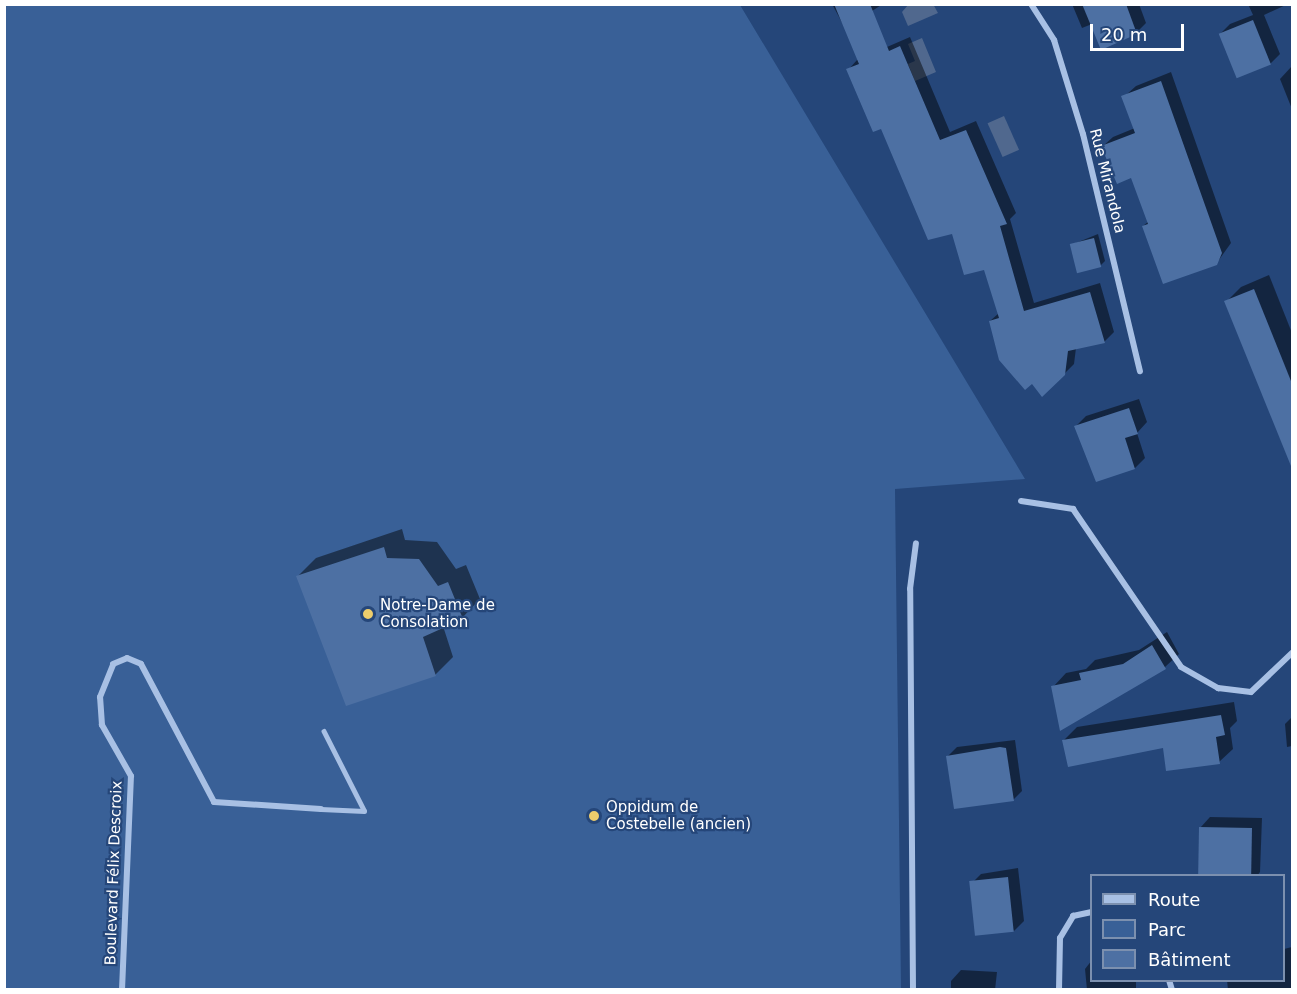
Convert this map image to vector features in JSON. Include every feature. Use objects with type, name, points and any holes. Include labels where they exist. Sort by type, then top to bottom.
[{"type":"street","name":"Rue Mirandola","points":[[1031,4],[1054,40],[1083,134],[1140,371]]},
{"type":"street","points":[[1021,501],[1074,509],[1181,667],[1218,688],[1251,692],[1293,653]]},
{"type":"street","points":[[913,990],[910,589],[916,543]]},
{"type":"street","name":"Boulevard Félix Descroix","points":[[122,990],[131,776],[102,725],[100,697],[113,664],[127,658],[141,664],[214,802],[321,809]]},
{"type":"street","points":[[1059,990],[1060,938],[1072,916],[1090,912]]},
{"type":"lane","points":[[321,809],[364,811],[324,732]]},
{"type":"green space","points":[[5,5],[740,5],[1025,479],[895,489],[901,989],[5,990]]},
{"type":"shaded area","points":[[933,4],[938,13],[908,26],[902,12],[908,5]]},
{"type":"shaded area","points":[[922,38],[936,72],[915,81],[908,64],[915,61],[908,44]]},
{"type":"shaded area","points":[[1004,116],[1019,150],[1003,157],[988,123]]},
{"type":"building","points":[[834,4],[870,4],[889,51],[900,46],[940,140],[966,130],[1007,224],[1000,226],[1024,311],[1090,292],[1105,343],[1068,351],[1065,375],[1042,397],[1032,384],[1025,390],[999,360],[989,321],[999,318],[984,270],[964,275],[952,234],[928,240],[881,129],[873,132],[846,69],[859,64]]},
{"type":"building","points":[[1082,4],[1126,4],[1137,34],[1101,50]]},
{"type":"building","points":[[1253,20],[1271,65],[1237,78],[1219,34]]},
{"type":"building","points":[[1161,81],[1222,253],[1217,265],[1163,284],[1142,226],[1148,224],[1131,178],[1117,184],[1101,146],[1135,133],[1121,96]]},
{"type":"building","points":[[1094,238],[1101,267],[1077,273],[1070,244]]},
{"type":"building","points":[[1254,289],[1293,386],[1293,471],[1224,301]]},
{"type":"building","points":[[1129,408],[1138,434],[1125,438],[1135,469],[1096,482],[1074,426]]},
{"type":"building","name":"Notre-Dame de Consolation","points":[[384,547],[387,558],[419,559],[438,586],[448,582],[463,619],[423,637],[436,676],[346,706],[296,576]]},
{"type":"building","points":[[1152,645],[1166,669],[1060,731],[1051,686],[1081,680],[1079,673],[1123,664]]},
{"type":"building","points":[[1221,715],[1225,735],[1216,737],[1220,764],[1166,771],[1163,748],[1068,767],[1062,740]]},
{"type":"building","points":[[1006,748],[1014,801],[954,809],[946,756]]},
{"type":"building","points":[[1199,827],[1252,828],[1251,874],[1198,874]]},
{"type":"building","points":[[1008,877],[1014,932],[975,936],[969,881]]},
{"type":"place","name":"Notre-Dame de Consolation","points":[[368,614]]},
{"type":"place","name":"Oppidum de Costebelle (ancien)","points":[[594,816]]}]
